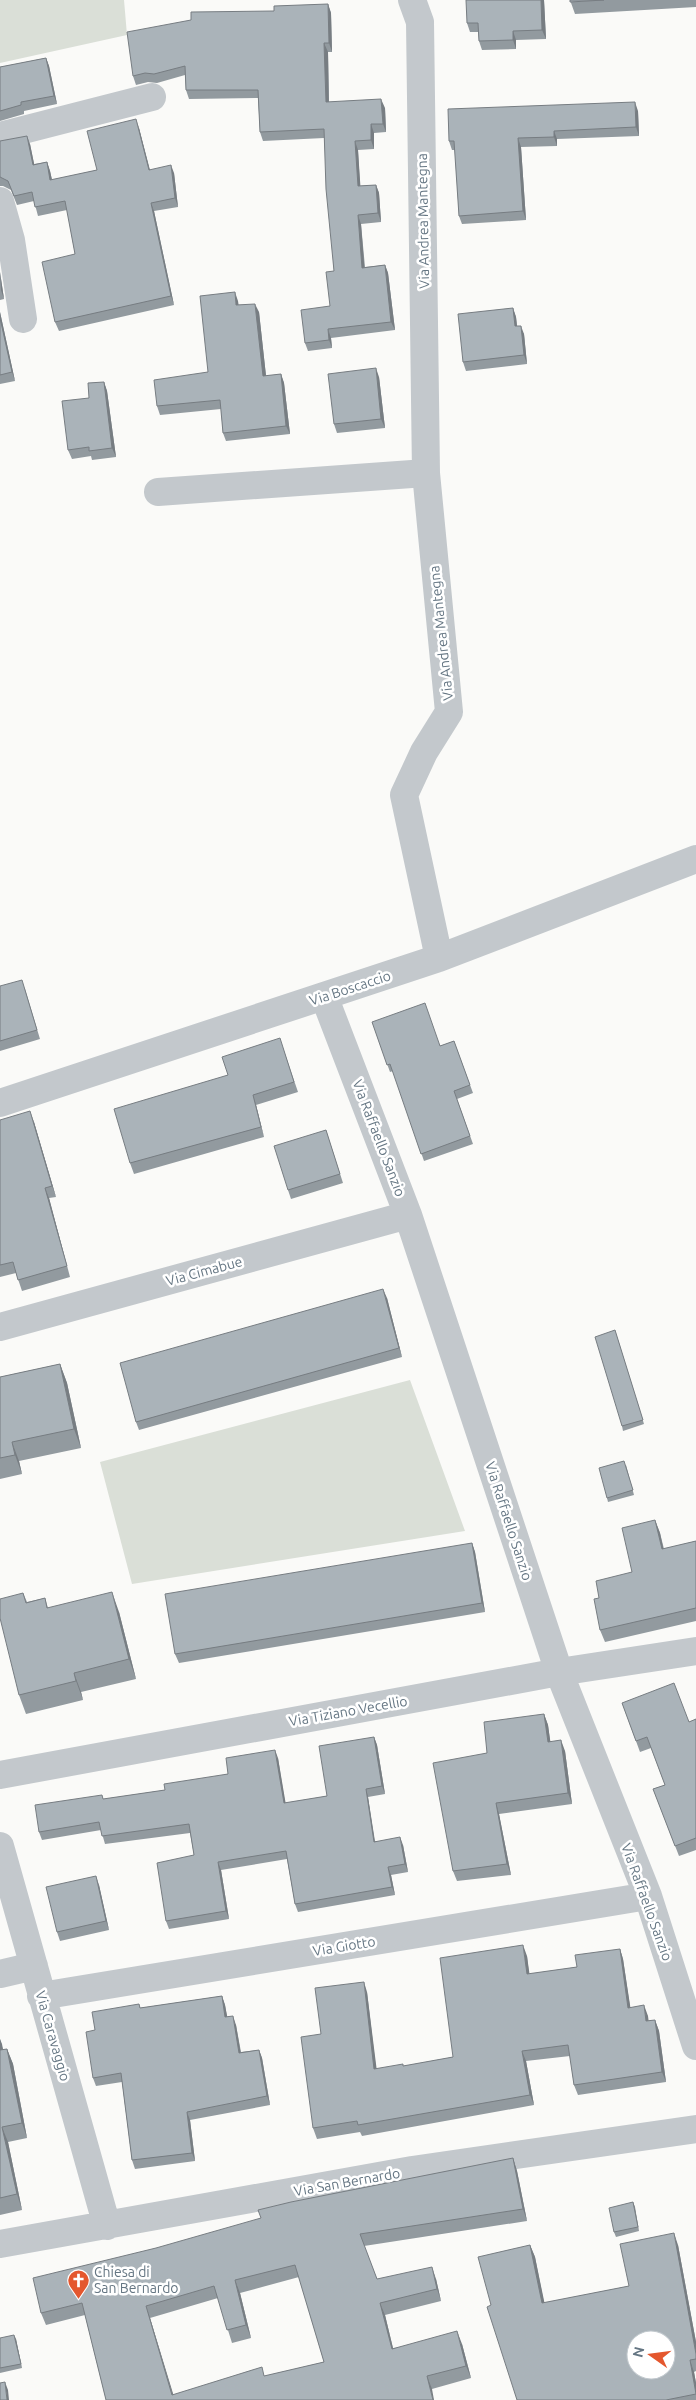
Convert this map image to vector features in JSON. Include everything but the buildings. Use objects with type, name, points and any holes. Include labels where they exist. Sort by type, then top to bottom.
[{"type":"street","name":"Via Andrea Mantegna","points":[[412,0],[420,22],[426,473],[449,712],[424,752],[404,795],[439,958]]},
{"type":"street","points":[[0,136],[152,97]]},
{"type":"street","points":[[0,201],[11,240],[23,319]]},
{"type":"street","points":[[158,492],[426,473]]},
{"type":"street","name":"Via Boscaccio","points":[[0,1103],[439,958],[696,859]]},
{"type":"street","name":"Via Raffaello Sanzio","points":[[324,996],[408,1215],[559,1672],[648,1896],[696,2046]]},
{"type":"street","name":"Via Cimabue","points":[[0,1328],[408,1215]]},
{"type":"street","name":"Via Tiziano Vecellio","points":[[0,1775],[559,1672],[696,1651]]},
{"type":"street","name":"Via Caravaggio","points":[[0,1846],[107,2226]]},
{"type":"street","name":"Via Giotto","points":[[41,1996],[648,1896]]},
{"type":"street","points":[[0,1974],[34,1966]]},
{"type":"street","name":"Via San Bernardo","points":[[0,2244],[412,2170],[696,2129]]},
{"type":"shaded area","points":[[0,0],[124,0],[127,35],[0,63]]},
{"type":"shaded area","points":[[410,1380],[465,1531],[132,1584],[100,1462]]},
{"type":"place","name":"Chiesa di San Bernardo","points":[[78,2299]]}]
